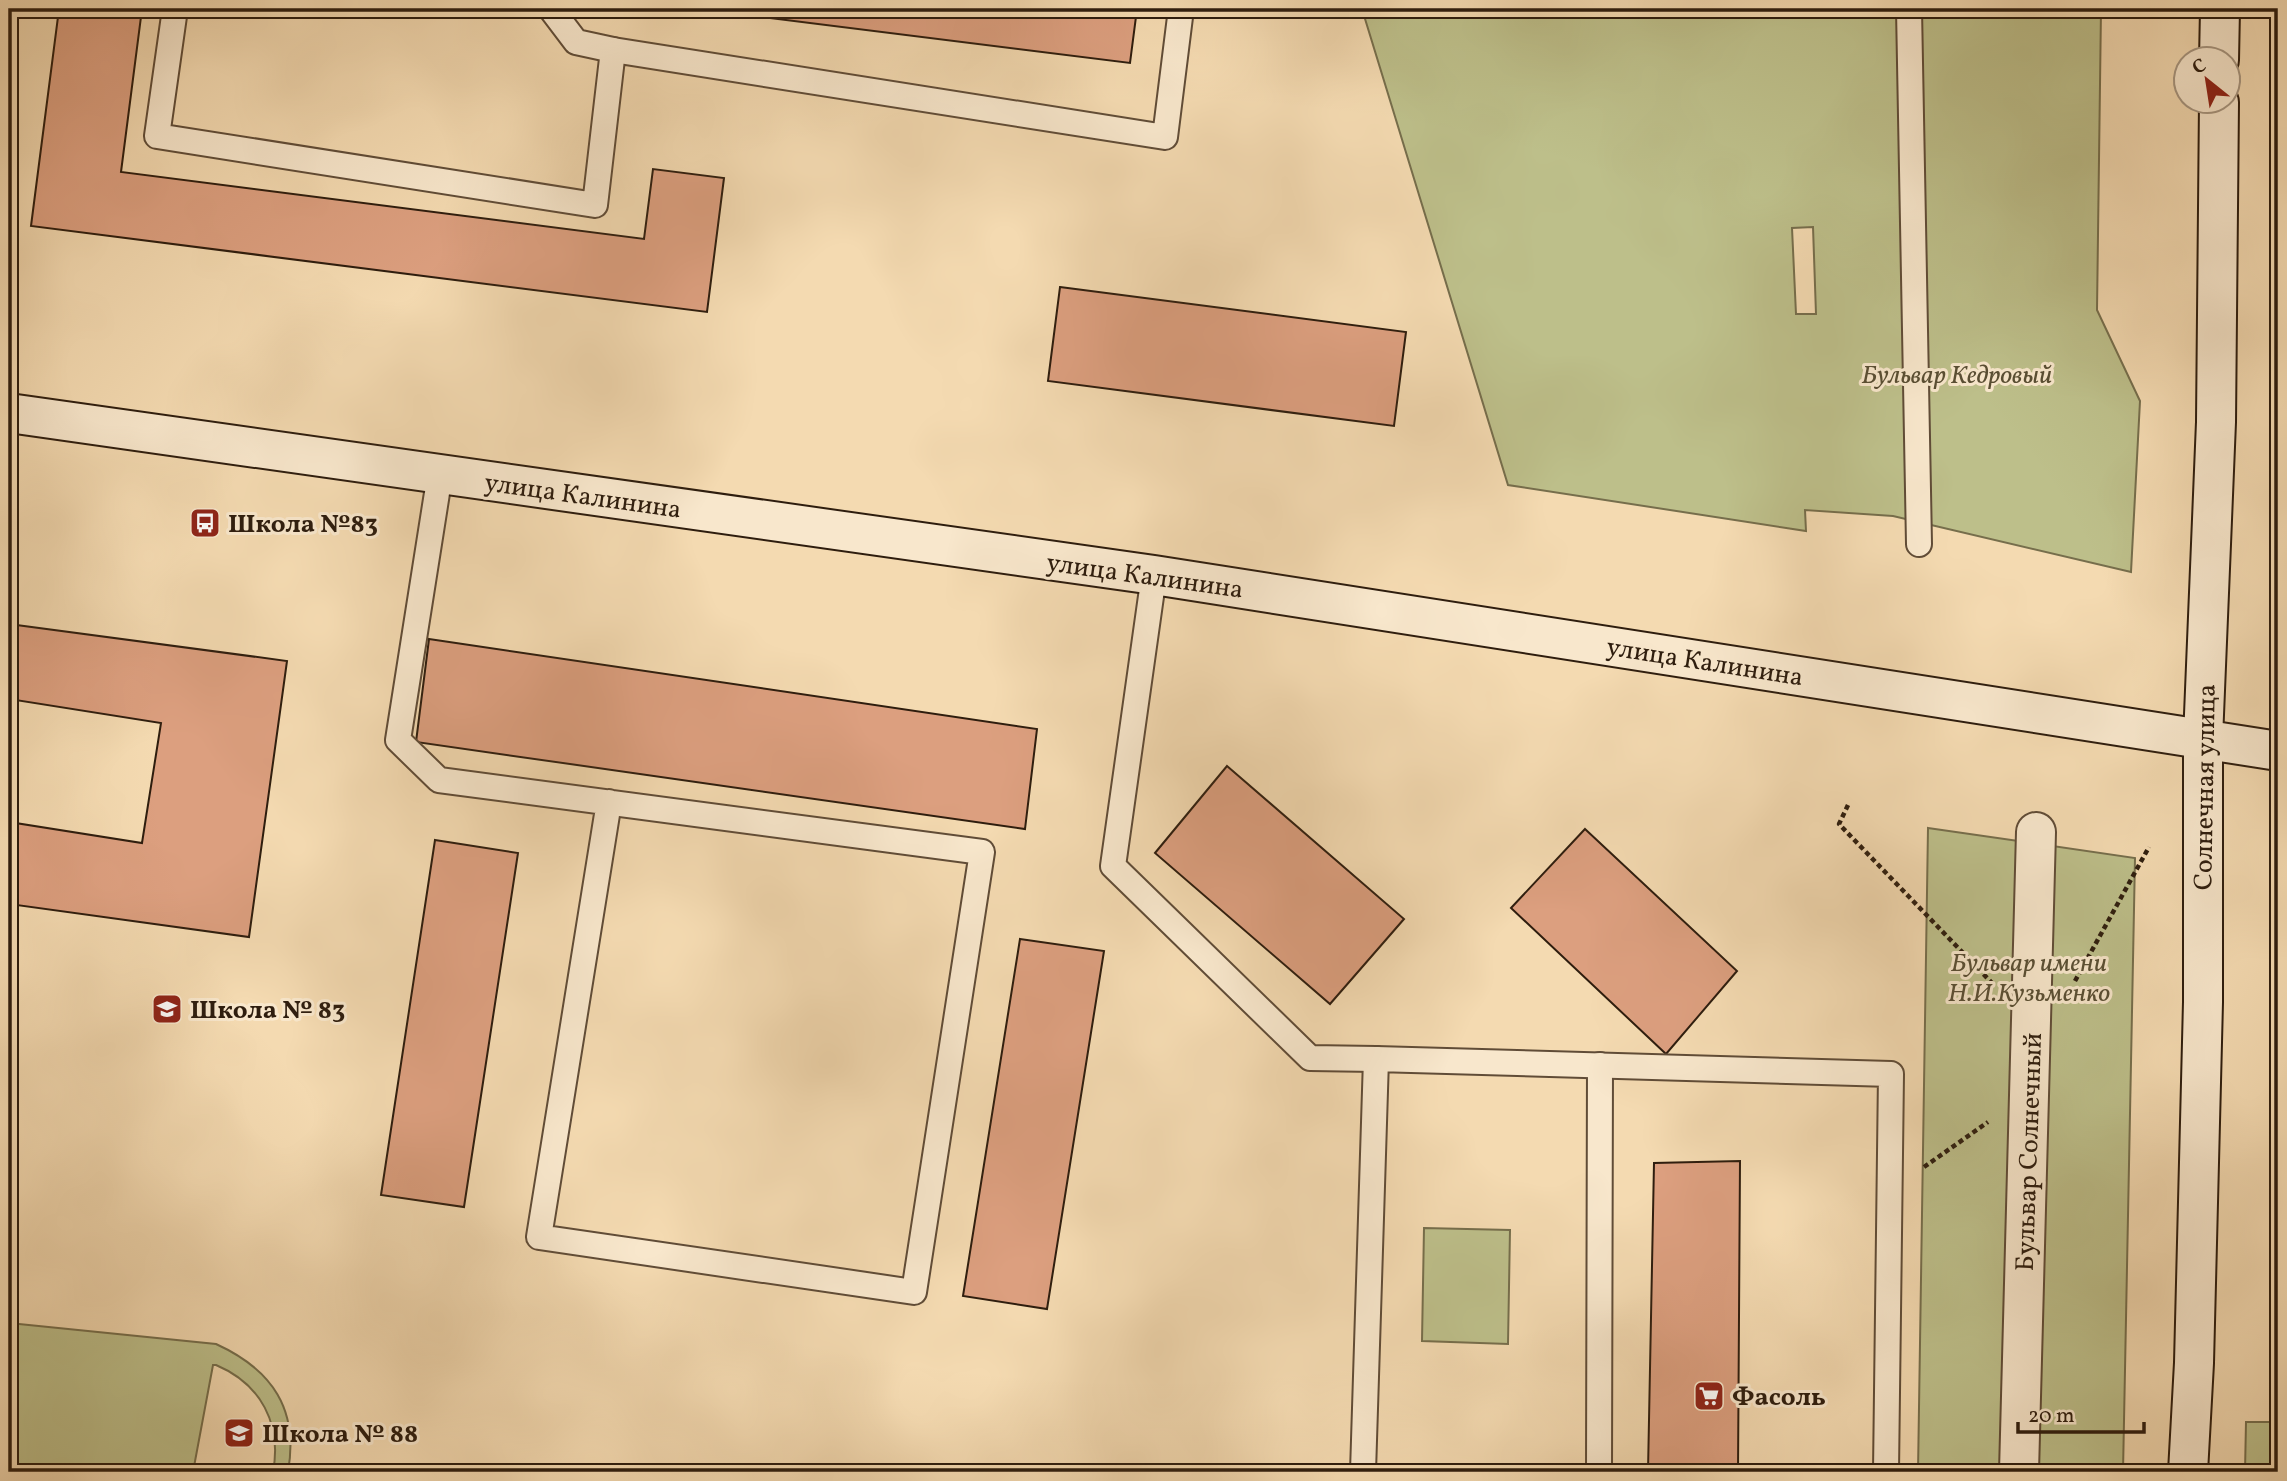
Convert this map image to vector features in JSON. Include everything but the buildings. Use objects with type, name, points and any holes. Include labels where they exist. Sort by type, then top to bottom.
[{"type":"main road","points":[[2220,9],[2220,46]]},
{"type":"main road","name":"Солнечная улица","points":[[2188,1472],[2194,1363],[2203,1002],[2203,739],[2216,422],[2219,116]]},
{"type":"main road","name":"улица Калинина","points":[[9,413],[1154,575],[2278,751]]},
{"type":"main road","name":"Бульвар Солнечный","points":[[2019,1472],[2036,832]]},
{"type":"lane","points":[[175,9],[157,136],[595,205],[613,50]]},
{"type":"lane","points":[[551,9],[576,42],[613,50],[1165,136],[1181,9]]},
{"type":"lane","points":[[1909,9],[1919,544]]},
{"type":"lane","points":[[440,474],[398,740],[439,780],[609,802],[982,852],[914,1292],[539,1237],[609,802]]},
{"type":"lane","points":[[1154,575],[1112,866],[1310,1058],[1891,1074],[1886,1472]]},
{"type":"lane","points":[[1363,1472],[1376,1059]]},
{"type":"lane","points":[[1599,1472],[1600,1065]]},
{"type":"path","points":[[1848,805],[1839,824],[2031,1024]]},
{"type":"green space","name":"Бульвар Кедровый","points":[[1362,9],[2101,9],[2097,310],[2140,401],[2131,572],[1893,516],[1805,510],[1806,531],[1508,485]],"holes":[[[1813,227],[1816,314],[1796,314],[1792,228]]]},
{"type":"green space","name":"Бульвар имени Н.И.Кузьменко","points":[[1928,828],[2135,858],[2123,1472],[1918,1472]]},
{"type":"green space","points":[[1424,1228],[1510,1230],[1508,1344],[1422,1341]]},
{"type":"green space","points":[[9,1323],[216,1344],[236,1354],[253,1366],[278,1394],[289,1430],[288,1472],[273,1472],[275,1454],[271,1422],[256,1395],[232,1373],[213,1365],[193,1472],[9,1472]]},
{"type":"green space","points":[[2246,1422],[2278,1422],[2278,1472],[2245,1472]]},
{"type":"place","name":"Школа №83","points":[[205,523]]},
{"type":"place","name":"Школа № 83","points":[[167,1009]]},
{"type":"place","name":"Фасоль","points":[[1709,1396]]},
{"type":"place","name":"Школа № 88","points":[[239,1433]]}]
